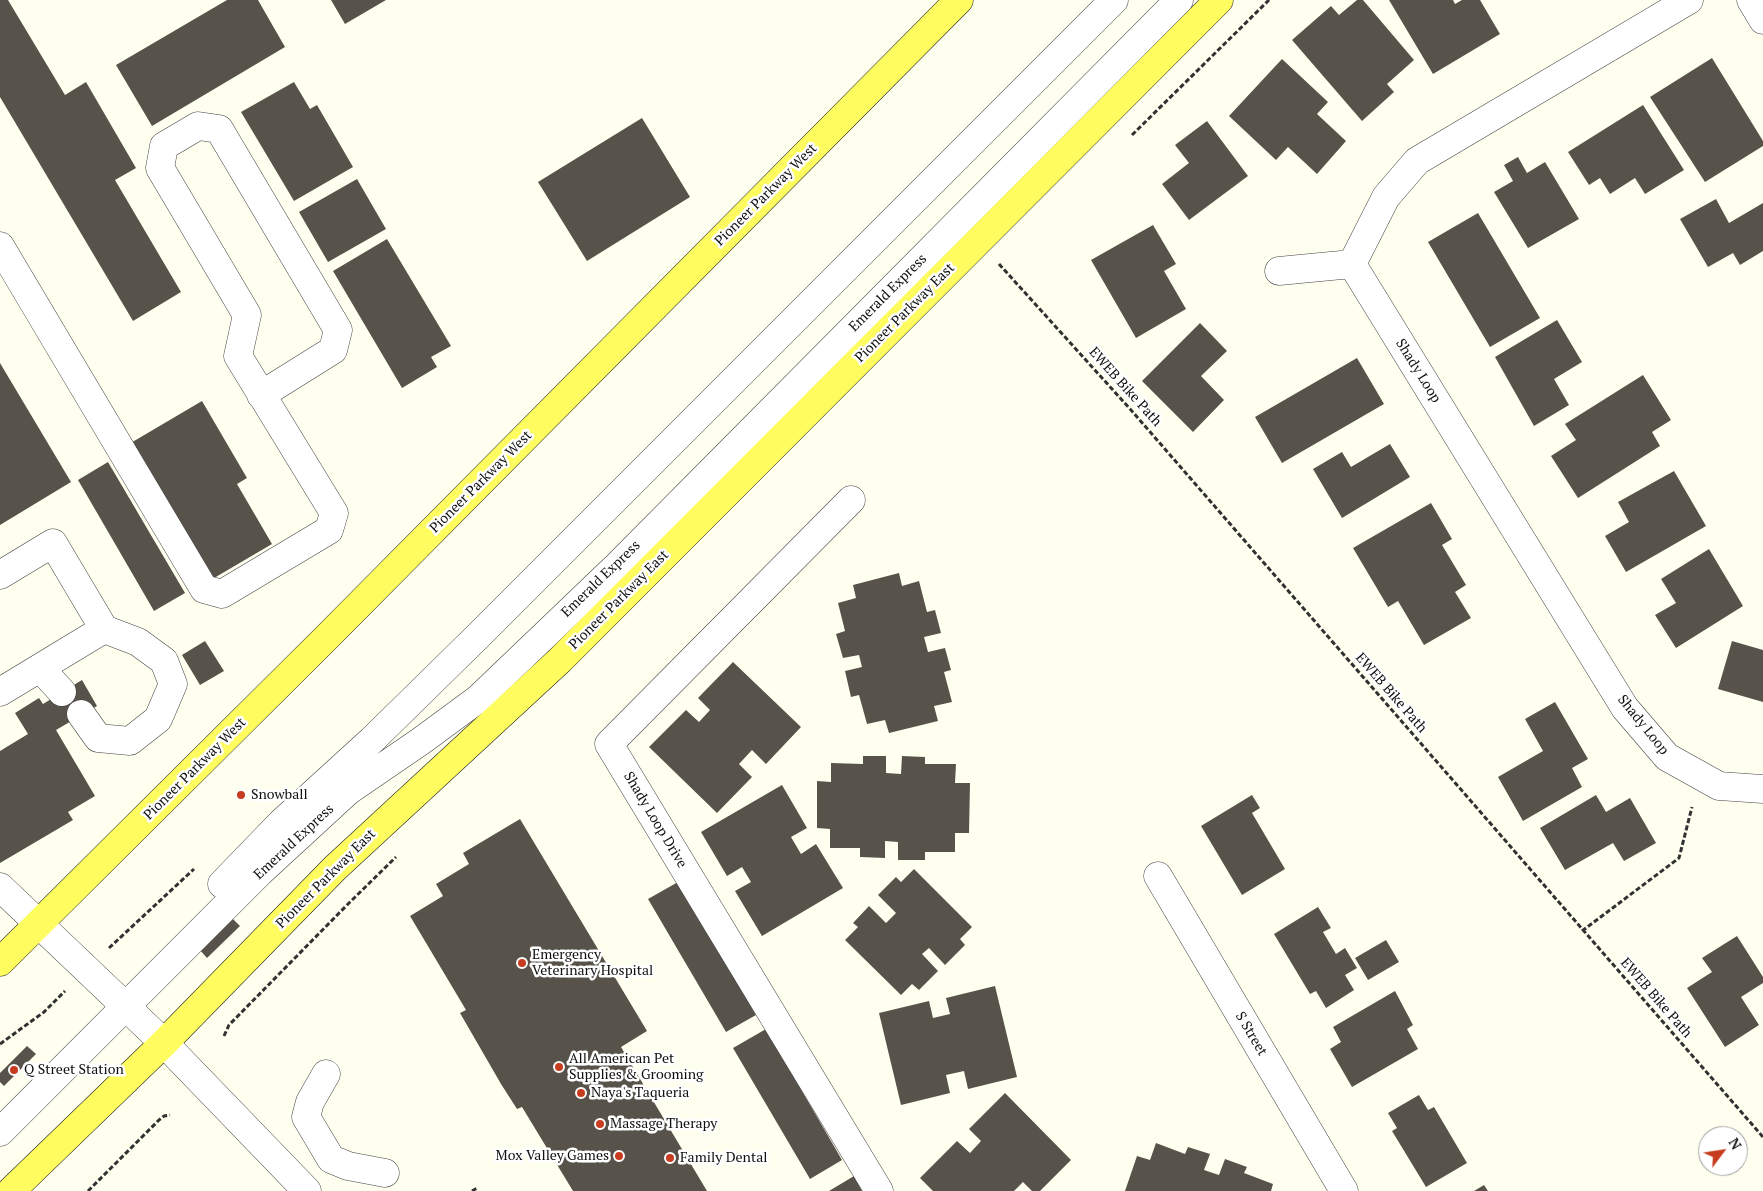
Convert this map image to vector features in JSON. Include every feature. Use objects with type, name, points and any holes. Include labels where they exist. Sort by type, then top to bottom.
[{"type":"main road","name":"Pioneer Parkway West","points":[[0,962],[340,624],[959,0]]},
{"type":"main road","name":"Pioneer Parkway East","points":[[12,1191],[164,1043],[335,868],[560,660],[1219,0]]},
{"type":"street","name":"Emerald Express","points":[[0,1132],[281,823],[372,740],[478,636],[1114,0]]},
{"type":"street","name":"Emerald Express","points":[[0,1106],[120,1001],[348,791],[422,741],[478,699],[625,558],[1179,0]]},
{"type":"street","points":[[1279,271],[1352,264],[1386,197],[1417,161],[1689,0]]},
{"type":"street","points":[[1751,0],[1763,20]]},
{"type":"street","points":[[0,246],[204,589],[222,594],[328,530],[334,513],[261,394],[238,356],[247,315],[160,168],[164,146],[198,126],[219,130],[338,330],[333,350],[261,394]]},
{"type":"street","name":"Shady Loop","points":[[1352,264],[1625,708],[1667,757],[1720,786],[1763,789]]},
{"type":"street","name":"Shady Loop Drive","points":[[851,500],[609,744],[879,1191]]},
{"type":"street","points":[[0,575],[53,543],[104,629],[138,642],[164,661],[173,684],[158,719],[130,741],[98,738],[82,714]]},
{"type":"street","points":[[0,692],[104,629]]},
{"type":"street","points":[[40,668],[62,692]]},
{"type":"street","name":"S Street","points":[[1158,876],[1344,1191]]},
{"type":"street","points":[[0,887],[164,1043],[308,1191]]},
{"type":"street","points":[[326,1074],[310,1102],[306,1117],[330,1159],[348,1166],[385,1172]]},
{"type":"path","name":"EWEB Bike Path","points":[[1000,264],[1131,410],[1763,1137]]},
{"type":"path","points":[[1582,931],[1679,858],[1700,775]]},
{"type":"path","points":[[88,1191],[159,1120],[164,1116],[170,1115]]},
{"type":"path","points":[[472,1191],[477,1188]]},
{"type":"building","points":[[0,0],[8,0],[65,95],[86,82],[136,168],[115,180],[181,292],[133,321],[0,97]]},
{"type":"building","points":[[227,0],[258,0],[285,47],[152,126],[116,65]]},
{"type":"building","points":[[331,0],[386,0],[345,24]]},
{"type":"building","points":[[1357,0],[1363,0],[1414,60],[1387,84],[1394,92],[1362,121],[1292,40],[1331,6],[1339,15]]},
{"type":"building","points":[[1389,0],[1453,0],[1455,4],[1462,0],[1480,0],[1500,34],[1433,74]]},
{"type":"building","points":[[1712,58],[1763,141],[1763,146],[1705,182],[1650,97]]},
{"type":"building","points":[[1282,59],[1328,102],[1317,114],[1346,141],[1317,174],[1288,147],[1276,160],[1229,116]]},
{"type":"building","points":[[294,82],[310,109],[317,105],[353,167],[294,201],[241,112]]},
{"type":"building","points":[[1643,105],[1684,170],[1645,194],[1635,178],[1610,194],[1600,178],[1589,185],[1568,152]]},
{"type":"building","points":[[642,118],[690,197],[587,261],[538,182]]},
{"type":"building","points":[[1207,121],[1248,176],[1189,220],[1162,184],[1189,163],[1175,145]]},
{"type":"building","points":[[1518,157],[1527,173],[1545,162],[1579,219],[1528,248],[1494,192],[1513,181],[1504,165]]},
{"type":"building","points":[[357,179],[386,229],[328,262],[299,212]]},
{"type":"building","points":[[1716,199],[1729,223],[1763,203],[1763,251],[1740,265],[1733,253],[1708,267],[1680,219]]},
{"type":"building","points":[[1478,213],[1540,318],[1490,347],[1428,242]]},
{"type":"building","points":[[1153,225],[1176,264],[1164,271],[1186,309],[1136,338],[1091,260]]},
{"type":"building","points":[[387,239],[451,346],[431,357],[437,367],[402,388],[333,271]]},
{"type":"building","points":[[1557,320],[1582,362],[1554,379],[1569,405],[1534,426],[1495,357]]},
{"type":"building","points":[[1200,323],[1227,351],[1201,376],[1224,400],[1193,432],[1142,381]]},
{"type":"building","points":[[1357,358],[1384,404],[1282,463],[1255,417]]},
{"type":"building","points":[[0,363],[71,482],[0,525]]},
{"type":"building","points":[[1643,375],[1671,420],[1652,432],[1660,446],[1578,498],[1551,456],[1576,440],[1565,424]]},
{"type":"building","points":[[202,401],[247,478],[237,484],[272,544],[209,581],[129,444]]},
{"type":"building","points":[[1390,444],[1410,477],[1342,518],[1313,469],[1342,452],[1351,467]]},
{"type":"building","points":[[108,462],[185,593],[154,611],[78,480]]},
{"type":"building","points":[[1674,471],[1706,526],[1626,572],[1605,536],[1629,522],[1618,502]]},
{"type":"building","points":[[1431,503],[1452,539],[1442,545],[1466,585],[1455,592],[1471,618],[1424,645],[1398,601],[1388,607],[1353,548]]},
{"type":"building","points":[[1709,549],[1743,606],[1676,648],[1655,615],[1676,603],[1661,579]]},
{"type":"building","points":[[899,573],[902,586],[919,581],[927,612],[935,610],[941,633],[924,637],[928,652],[945,648],[951,670],[944,672],[952,702],[934,706],[938,721],[889,733],[885,720],[867,724],[859,695],[851,697],[845,671],[862,667],[859,655],[843,658],[836,634],[845,631],[838,603],[856,598],[853,585]]},
{"type":"building","points":[[205,641],[224,671],[200,685],[182,655]]},
{"type":"building","points":[[1732,641],[1763,650],[1763,702],[1718,689]]},
{"type":"building","points":[[733,662],[801,727],[766,764],[752,750],[739,764],[752,777],[717,813],[649,747],[686,710],[699,722],[710,710],[698,698]]},
{"type":"building","points":[[82,680],[97,706],[56,730],[95,796],[68,812],[73,820],[0,863],[0,751],[28,734],[15,713],[39,698],[43,704]]},
{"type":"building","points":[[1555,702],[1588,759],[1572,768],[1582,787],[1523,821],[1498,777],[1543,751],[1525,719]]},
{"type":"building","points":[[863,756],[886,756],[886,773],[901,774],[902,756],[925,757],[925,764],[956,764],[955,783],[970,783],[969,833],[955,833],[955,852],[925,852],[925,860],[898,860],[898,842],[885,841],[885,858],[860,857],[860,848],[830,848],[830,829],[817,828],[817,781],[831,782],[831,763],[863,764]]},
{"type":"building","points":[[782,785],[807,828],[791,837],[801,854],[816,844],[843,888],[762,936],[735,891],[751,882],[742,867],[727,876],[701,832]]},
{"type":"building","points":[[1252,795],[1260,808],[1252,813],[1285,869],[1242,895],[1201,826]]},
{"type":"building","points":[[1596,795],[1606,812],[1630,798],[1656,843],[1624,861],[1613,843],[1565,870],[1540,828]]},
{"type":"building","name":"Emergency Veterinary Hospital","points":[[520,819],[647,1031],[621,1047],[707,1191],[573,1191],[522,1107],[517,1109],[501,1084],[460,1013],[466,1010],[410,916],[443,896],[436,884],[469,864],[463,853]]},
{"type":"building","points":[[914,869],[972,927],[960,939],[965,945],[945,965],[929,948],[922,954],[938,971],[919,990],[912,984],[901,995],[845,940],[858,927],[853,923],[869,906],[886,923],[896,913],[878,895],[896,877],[901,882]]},
{"type":"building","points":[[678,882],[756,1015],[726,1032],[648,899]]},
{"type":"building","points":[[1318,907],[1331,928],[1323,932],[1336,954],[1345,948],[1357,968],[1345,975],[1354,990],[1326,1008],[1316,991],[1310,994],[1274,934]]},
{"type":"building","points":[[231,917],[240,926],[207,958],[199,949]]},
{"type":"building","points":[[1737,936],[1763,977],[1763,983],[1741,997],[1759,1025],[1725,1047],[1687,988],[1712,972],[1702,958]]},
{"type":"building","points":[[1386,940],[1399,962],[1368,980],[1355,958]]},
{"type":"building","points":[[995,986],[1017,1077],[968,1089],[964,1071],[946,1075],[950,1093],[901,1105],[879,1013],[929,1001],[933,1018],[950,1014],[946,998]]},
{"type":"building","points":[[1395,991],[1413,1025],[1407,1029],[1418,1049],[1352,1087],[1330,1049],[1341,1042],[1333,1027]]},
{"type":"building","points":[[766,1029],[842,1160],[810,1179],[733,1048]]},
{"type":"building","points":[[27,1046],[36,1054],[4,1086],[0,1082],[0,1073]]},
{"type":"building","points":[[1005,1093],[1071,1160],[1040,1191],[1032,1191],[1023,1182],[1014,1191],[933,1191],[920,1178],[957,1141],[970,1153],[981,1141],[969,1129]]},
{"type":"building","points":[[1419,1095],[1428,1110],[1434,1107],[1467,1163],[1426,1187],[1392,1131],[1397,1128],[1388,1113]]},
{"type":"building","points":[[1156,1143],[1185,1154],[1188,1147],[1210,1154],[1204,1170],[1219,1175],[1225,1159],[1247,1167],[1244,1173],[1273,1184],[1271,1191],[1125,1191],[1137,1156],[1150,1160]]},
{"type":"building","points":[[854,1176],[862,1191],[829,1191]]},
{"type":"building","points":[[1484,1185],[1488,1191],[1474,1191]]},
{"type":"place","name":"Snowball","points":[[241,795]]},
{"type":"place","name":"Emergency Veterinary Hospital","points":[[522,963]]},
{"type":"place","name":"All American Pet Supplies & Grooming","points":[[559,1067]]},
{"type":"place","name":"Q Street Station","points":[[14,1070]]},
{"type":"place","name":"Naya's Taqueria","points":[[581,1093]]},
{"type":"place","name":"Massage Therapy","points":[[600,1124]]},
{"type":"place","name":"Mox Valley Games","points":[[619,1156]]},
{"type":"place","name":"Family Dental","points":[[670,1158]]}]
